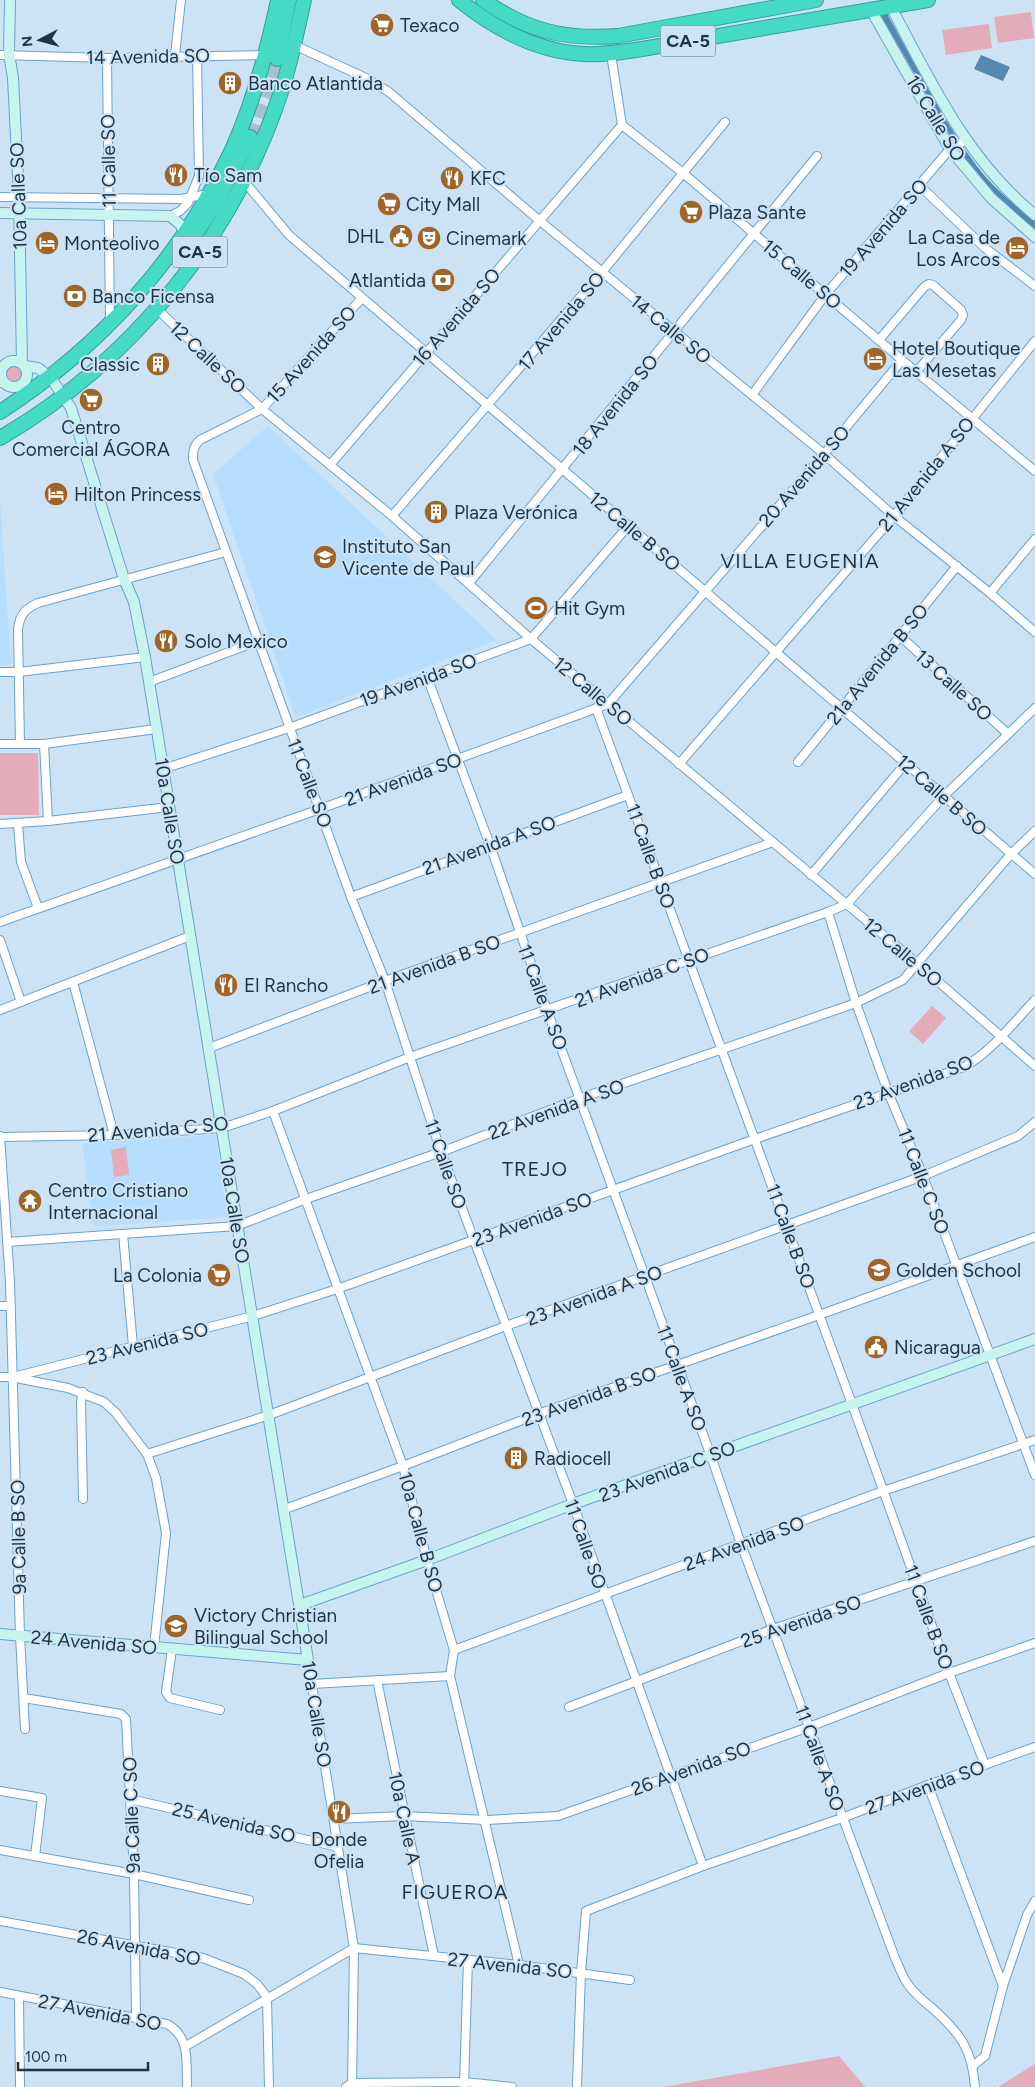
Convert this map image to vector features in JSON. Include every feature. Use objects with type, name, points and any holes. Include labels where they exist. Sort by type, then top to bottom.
[{"type":"highway","name":"CA-5","points":[[0,412],[23,391],[51,378],[110,324],[138,294],[184,234],[231,152],[272,57],[278,0]]},
{"type":"highway","points":[[272,57],[289,0]]},
{"type":"highway","name":"CA-5","points":[[0,438],[29,421],[98,369],[130,339],[188,270],[214,232],[244,181],[262,141],[280,93],[294,45],[304,0]]},
{"type":"highway","name":"CA-5","points":[[458,0],[491,25],[547,48],[584,54],[611,54],[819,19],[873,5],[890,7],[928,0]]},
{"type":"highway","name":"CA-5","points":[[486,2],[511,18],[536,29],[569,36],[593,37],[618,36],[816,0]]},
{"type":"highway","points":[[819,19],[848,9],[856,0]]},
{"type":"highway","points":[[138,294],[174,263],[198,232],[216,204],[250,137]]},
{"type":"street","name":"10a Calle SO","points":[[10,0],[4,55],[13,78],[20,213],[24,364],[38,368],[51,378],[71,408],[124,579],[134,602],[145,657],[237,1226],[285,1508],[354,1948],[350,2086]]},
{"type":"street","points":[[175,55],[181,0]]},
{"type":"street","name":"16 Calle SO","points":[[873,5],[951,149],[991,198],[1035,237]]},
{"type":"street","name":"16 Calle SO","points":[[890,7],[948,113],[966,141],[1019,202],[1035,215]]},
{"type":"street","name":"14 Calle SO","points":[[294,45],[389,92],[540,221],[824,454],[894,516],[990,593],[1035,632]]},
{"type":"street","points":[[611,54],[622,125]]},
{"type":"street","name":"14 Avenida SO","points":[[4,55],[107,58],[175,55],[272,57]]},
{"type":"street","points":[[0,213],[170,216],[184,208],[191,198],[198,176],[197,55]]},
{"type":"street","name":"11 Calle SO","points":[[107,58],[110,324]]},
{"type":"street","name":"17 Avenida SO","points":[[392,516],[602,272],[725,122]]},
{"type":"street","name":"16 Avenida SO","points":[[330,465],[622,125]]},
{"type":"street","name":"15 Calle SO","points":[[622,125],[684,173],[916,372],[1035,471]]},
{"type":"street","name":"19 Avenida SO","points":[[752,395],[826,294],[951,149],[966,141]]},
{"type":"street","name":"18 Avenida SO","points":[[469,583],[817,156]]},
{"type":"street","name":"12 Calle B SO","points":[[244,181],[290,235],[1035,874]]},
{"type":"street","points":[[919,185],[985,248],[1035,286]]},
{"type":"street","points":[[0,197],[191,198],[208,194]]},
{"type":"street","points":[[170,216],[181,225],[184,234]]},
{"type":"street","points":[[879,340],[925,286],[933,285],[961,310],[963,315],[961,320],[916,372]]},
{"type":"street","name":"15 Avenida SO","points":[[194,460],[195,444],[262,409],[362,298]]},
{"type":"street","name":"12 Calle SO","points":[[157,309],[262,409],[392,516],[531,639],[918,964],[1035,1066]]},
{"type":"street","name":"21 Avenida A SO","points":[[679,764],[894,516],[971,418],[1035,341]]},
{"type":"street","name":"20 Avenida SO","points":[[608,704],[824,454],[902,360]]},
{"type":"street","points":[[10,361],[24,364],[27,370],[27,379],[23,391],[2,383],[2,366],[10,361]]},
{"type":"street","name":"11 Calle SO","points":[[194,460],[289,728],[351,897],[385,981],[441,1152],[573,1504],[603,1594],[703,1866]]},
{"type":"street","name":"19 Avenida SO","points":[[163,769],[289,728],[531,639],[629,525]]},
{"type":"street","points":[[990,593],[1035,539]]},
{"type":"street","points":[[20,744],[18,629],[22,613],[27,608],[38,603],[226,552]]},
{"type":"street","name":"21a Avenida B SO","points":[[798,762],[957,566]]},
{"type":"street","name":"13 Calle SO","points":[[900,636],[1008,734]]},
{"type":"street","points":[[149,682],[258,640]]},
{"type":"street","points":[[0,672],[19,672],[145,657]]},
{"type":"street","name":"11 Calle A SO","points":[[427,677],[490,845],[547,1010],[581,1098],[741,1544],[895,1958],[907,1983],[922,2000],[953,2027],[964,2044],[974,2065],[975,2087]]},
{"type":"street","name":"21 Avenida SO","points":[[0,922],[320,809],[608,704]]},
{"type":"street","name":"11 Calle B SO","points":[[596,708],[949,1673],[985,1765]]},
{"type":"street","name":"21 Avenida C SO","points":[[0,1137],[114,1135],[222,1128],[273,1112],[410,1057],[828,912],[847,904],[943,797],[1035,708]]},
{"type":"street","points":[[0,744],[44,744],[156,729]]},
{"type":"street","points":[[44,744],[48,822]]},
{"type":"street","points":[[811,875],[905,764]]},
{"type":"street","name":"21 Avenida A SO","points":[[351,897],[628,795]]},
{"type":"street","points":[[0,824],[48,822],[169,807]]},
{"type":"street","points":[[18,824],[21,862],[38,908]]},
{"type":"street","name":"22 Avenida A SO","points":[[7,1242],[237,1226],[306,1199],[441,1152],[581,1098],[856,1003],[903,980],[1011,854],[1035,831]]},
{"type":"street","name":"21 Avenida B SO","points":[[209,1048],[385,981],[773,842]]},
{"type":"street","name":"11 Calle C SO","points":[[828,912],[856,1003],[888,1092],[924,1176],[1035,1475]]},
{"type":"street","points":[[0,1010],[190,936]]},
{"type":"street","points":[[0,940],[22,1002]]},
{"type":"street","points":[[73,982],[114,1135]]},
{"type":"street","name":"23 Avenida SO","points":[[0,1377],[13,1377],[253,1316],[964,1066],[977,1060],[1035,1000]]},
{"type":"street","name":"10a Calle B SO","points":[[273,1112],[403,1466],[427,1560],[454,1650],[450,1676],[519,1964]]},
{"type":"street","name":"23 Avenida A SO","points":[[147,1454],[269,1415],[506,1326],[924,1176],[1005,1143],[1018,1136],[1035,1122]]},
{"type":"street","name":"9a Calle B SO","points":[[0,1137],[2,1201],[11,1306],[21,1513],[20,1636],[25,1729]]},
{"type":"street","points":[[124,1234],[133,1346]]},
{"type":"street","name":"23 Avenida B SO","points":[[285,1508],[403,1466],[538,1414],[819,1315],[1035,1236]]},
{"type":"street","points":[[0,1306],[11,1306]]},
{"type":"street","name":"23 Avenida C SO","points":[[300,1605],[427,1560],[573,1504],[1035,1340]]},
{"type":"street","points":[[13,1377],[40,1381],[83,1392],[104,1402],[116,1413],[147,1454],[156,1478],[166,1533],[154,1647]]},
{"type":"street","points":[[83,1392],[81,1401],[83,1499]]},
{"type":"street","name":"24 Avenida SO","points":[[454,1650],[883,1491],[1035,1440]]},
{"type":"street","name":"25 Avenida SO","points":[[569,1708],[773,1629],[1035,1541]]},
{"type":"street","name":"24 Avenida SO","points":[[0,1634],[308,1660]]},
{"type":"street","name":"26 Avenida SO","points":[[334,1819],[404,1816],[486,1820],[558,1816],[1035,1643]]},
{"type":"street","points":[[172,1649],[166,1692],[170,1698],[220,1710]]},
{"type":"street","points":[[312,1684],[450,1676]]},
{"type":"street","name":"10a Calle A","points":[[377,1680],[434,1956]]},
{"type":"street","name":"9a Calle C SO","points":[[24,1698],[121,1714],[126,1719],[128,1728],[134,1874],[136,2017]]},
{"type":"street","name":"27 Avenida SO","points":[[354,1948],[519,1964],[581,1974],[586,1911],[703,1866],[842,1818],[1035,1746]]},
{"type":"street","points":[[928,1785],[1003,1986]]},
{"type":"street","points":[[0,1791],[42,1798],[35,1856]]},
{"type":"street","name":"25 Avenida SO","points":[[130,1799],[338,1847]]},
{"type":"street","points":[[0,1850],[134,1874],[249,1900]]},
{"type":"street","points":[[974,2065],[985,2056],[1003,1986],[1027,1914],[1035,1900]]},
{"type":"street","name":"26 Avenida SO","points":[[0,1921],[203,1958],[233,1968],[257,1984],[267,1997]]},
{"type":"street","points":[[187,2087],[186,2046],[267,1997],[354,1948]]},
{"type":"street","points":[[464,2084],[468,1960]]},
{"type":"street","points":[[577,2087],[581,1974],[630,1980]]},
{"type":"street","name":"27 Avenida SO","points":[[0,1992],[167,2024],[175,2028],[182,2036],[186,2046]]},
{"type":"street","points":[[19,1996],[20,2087]]},
{"type":"street","points":[[267,1997],[269,2087]]},
{"type":"street","points":[[350,2086],[464,2084],[512,2087]]},
{"type":"shaded area","points":[[886,12],[932,96],[970,156],[996,188],[1035,221],[1035,229],[1000,200],[975,173],[953,141],[880,14]]},
{"type":"shaded area","points":[[1031,12],[1034,38],[998,43],[994,17]]},
{"type":"shaded area","points":[[989,24],[992,48],[946,55],[942,30]]},
{"type":"shaded area","points":[[981,55],[1010,67],[1003,81],[974,69]]},
{"type":"shaded area","points":[[14,364],[21,367],[24,374],[21,381],[14,384],[7,381],[4,374],[7,367]]},
{"type":"shaded area","name":"Instituto San Vicente de Paul","points":[[268,426],[497,640],[296,717],[213,474]]},
{"type":"shaded area","points":[[0,501],[11,665],[0,665]]},
{"type":"shaded area","points":[[0,753],[38,753],[39,815],[0,815]]},
{"type":"shaded area","points":[[932,1006],[946,1018],[923,1044],[909,1031]]},
{"type":"shaded area","points":[[216,1135],[227,1217],[93,1226],[82,1143]]},
{"type":"shaded area","points":[[126,1147],[129,1175],[114,1177],[111,1150]]},
{"type":"shaded area","points":[[839,2056],[865,2087],[663,2087]]},
{"type":"shaded area","points":[[1035,2064],[1035,2087],[998,2087]]},
{"type":"tunnel","points":[[250,137],[277,59]]},
{"type":"place","name":"Texaco","points":[[382,25]]},
{"type":"place","name":"Banco Atlantida","points":[[230,83]]},
{"type":"place","name":"Tío Sam","points":[[176,175]]},
{"type":"place","name":"KFC","points":[[452,178]]},
{"type":"place","name":"City Mall","points":[[389,204]]},
{"type":"place","name":"Plaza Sante","points":[[691,212]]},
{"type":"place","name":"DHL","points":[[401,236]]},
{"type":"place","name":"Cinemark","points":[[429,238]]},
{"type":"place","name":"Monteolivo","points":[[47,243]]},
{"type":"place","name":"La Casa de Los Arcos","points":[[1017,248]]},
{"type":"place","name":"Atlantida","points":[[443,280]]},
{"type":"place","name":"Banco Ficensa","points":[[75,296]]},
{"type":"place","name":"Hotel Boutique Las Mesetas","points":[[875,359]]},
{"type":"place","name":"Classic","points":[[158,364]]},
{"type":"place","name":"Centro Comercial ÁGORA","points":[[91,400]]},
{"type":"place","name":"Hilton Princess","points":[[56,494]]},
{"type":"place","name":"Plaza Verónica","points":[[436,512]]},
{"type":"place","name":"Instituto San Vicente de Paul","points":[[325,557]]},
{"type":"place","name":"Hit Gym","points":[[536,608]]},
{"type":"place","name":"Solo Mexico","points":[[166,641]]},
{"type":"place","name":"El Rancho","points":[[226,985]]},
{"type":"place","name":"Centro Cristiano Internacional","points":[[30,1201]]},
{"type":"place","name":"Golden School","points":[[879,1270]]},
{"type":"place","name":"La Colonia","points":[[219,1275]]},
{"type":"place","name":"Nicaragua","points":[[876,1347]]},
{"type":"place","name":"Radiocell","points":[[516,1458]]},
{"type":"place","name":"Victory Christian Bilingual School","points":[[176,1626]]},
{"type":"place","name":"Donde Ofelia","points":[[339,1812]]},
{"type":"district","name":"VILLA EUGENIA","points":[[800,561]]},
{"type":"district","name":"TREJO","points":[[535,1169]]},
{"type":"district","name":"FIGUEROA","points":[[455,1892]]}]
